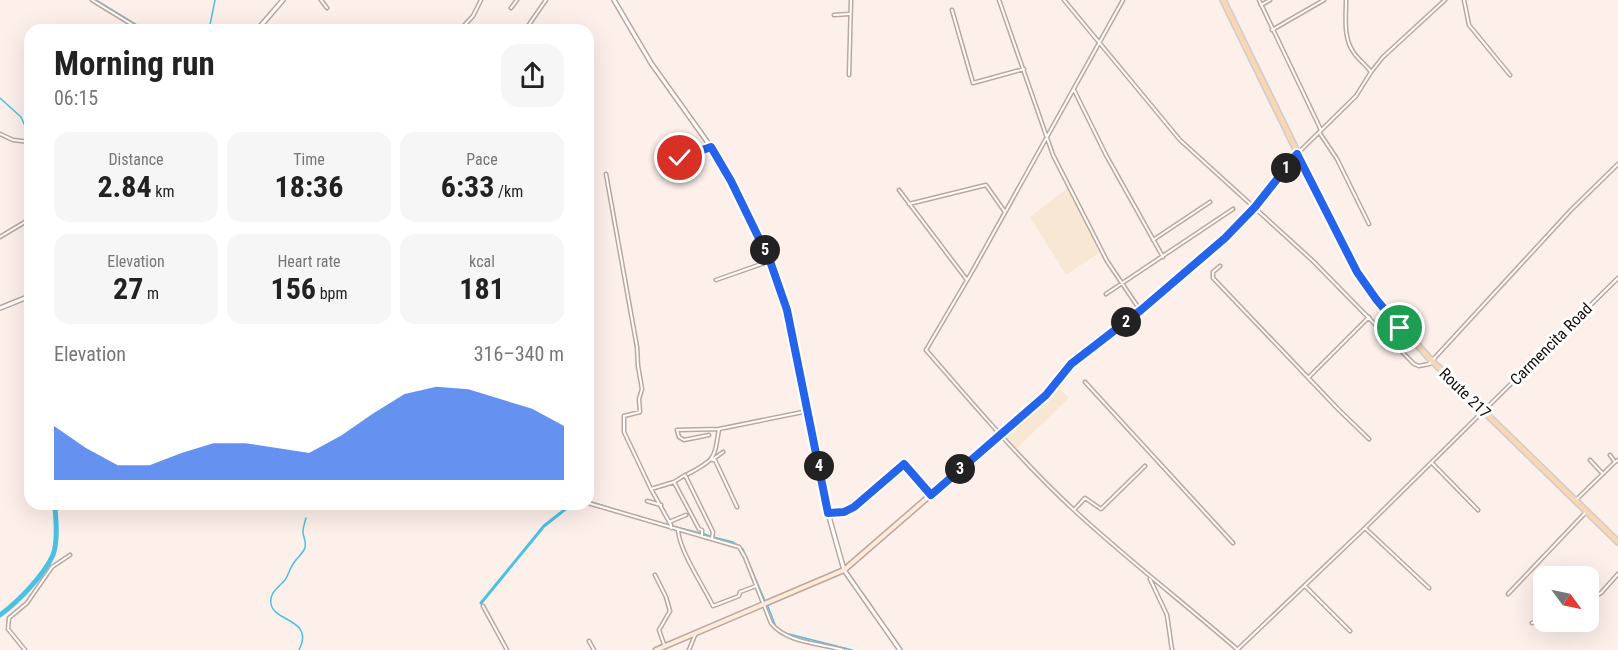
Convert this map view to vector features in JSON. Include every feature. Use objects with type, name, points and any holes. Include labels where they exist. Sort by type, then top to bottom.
[{"type":"main road","name":"Route 217","points":[[1223,0],[1357,272],[1376,299],[1431,360],[1618,542]]},
{"type":"main road","points":[[657,650],[844,570],[1046,395],[1071,364],[1141,310],[1225,238],[1255,207],[1297,154]]},
{"type":"street","points":[[92,0],[131,24]]},
{"type":"street","points":[[262,24],[283,0]]},
{"type":"street","points":[[321,0],[327,8]]},
{"type":"street","points":[[466,24],[473,16],[481,0]]},
{"type":"street","points":[[511,8],[517,0]]},
{"type":"street","points":[[529,24],[546,0]]},
{"type":"street","points":[[614,0],[656,70],[711,147],[731,181],[770,261],[787,310],[828,513],[844,570],[900,650]]},
{"type":"street","points":[[849,75],[851,0]]},
{"type":"street","points":[[999,0],[1047,138],[1101,250],[1121,284],[1141,310]]},
{"type":"street","points":[[1064,0],[1180,140],[1255,207],[1369,317],[1414,364],[1419,366],[1429,364],[1571,210],[1618,164]]},
{"type":"street","points":[[1123,0],[926,350],[999,435],[1074,510],[1237,650]]},
{"type":"street","points":[[1259,0],[1320,131],[1370,224]]},
{"type":"street","points":[[1261,4],[1270,0]]},
{"type":"street","points":[[1272,30],[1324,0]]},
{"type":"street","points":[[1346,0],[1345,26],[1349,45],[1353,53],[1371,72]]},
{"type":"street","points":[[1297,154],[1356,96],[1383,57],[1445,0]]},
{"type":"street","points":[[1464,0],[1466,20],[1469,25],[1510,75]]},
{"type":"street","points":[[952,10],[973,83],[1024,69]]},
{"type":"street","points":[[834,15],[849,14]]},
{"type":"street","points":[[1074,90],[1163,257]]},
{"type":"street","points":[[0,134],[13,140],[24,141]]},
{"type":"street","points":[[680,158],[711,147]]},
{"type":"street","points":[[606,174],[637,347],[636,354],[642,389],[639,399],[640,412],[624,416],[624,432],[671,528]]},
{"type":"street","points":[[909,204],[986,185],[1005,212]]},
{"type":"street","points":[[898,190],[967,280]]},
{"type":"street","points":[[1153,240],[1210,202]]},
{"type":"street","points":[[1106,294],[1233,209]]},
{"type":"street","points":[[0,237],[24,223]]},
{"type":"street","points":[[716,280],[770,261]]},
{"type":"street","points":[[1220,266],[1213,272],[1213,278],[1369,439]]},
{"type":"street","name":"Carmencita Road","points":[[1237,650],[1432,463],[1618,278]]},
{"type":"street","points":[[0,308],[24,298]]},
{"type":"street","points":[[1308,377],[1369,317]]},
{"type":"street","points":[[1085,382],[1233,543]]},
{"type":"street","points":[[709,435],[684,440],[679,437],[677,430],[719,429],[808,411]]},
{"type":"street","points":[[711,460],[715,454],[719,429]]},
{"type":"street","points":[[688,474],[723,453]]},
{"type":"street","points":[[1576,500],[1616,461],[1610,455]]},
{"type":"street","points":[[711,460],[715,460],[721,470],[737,507]]},
{"type":"street","points":[[1590,460],[1603,474]]},
{"type":"street","points":[[1432,463],[1478,510]]},
{"type":"street","points":[[828,513],[844,512],[854,507],[904,464],[931,495]]},
{"type":"street","points":[[1074,510],[1085,498],[1101,509],[1145,466]]},
{"type":"street","points":[[651,489],[674,482],[685,475],[713,532],[712,538]]},
{"type":"street","points":[[674,482],[699,530],[702,530],[702,536]]},
{"type":"street","points":[[647,501],[661,505]]},
{"type":"street","points":[[594,505],[739,547],[777,631],[787,636],[843,650]]},
{"type":"street","points":[[1508,594],[1587,511]]},
{"type":"street","points":[[669,522],[686,515]]},
{"type":"street","points":[[1365,528],[1429,588]]},
{"type":"street","points":[[678,530],[684,550],[713,606],[739,596],[740,592],[756,586]]},
{"type":"street","points":[[26,650],[8,629],[9,618],[27,603],[52,567],[70,555]]},
{"type":"street","points":[[1599,594],[1618,574]]},
{"type":"street","points":[[655,575],[670,609],[668,617],[659,630],[665,646]]},
{"type":"street","points":[[1149,576],[1167,615],[1172,650]]},
{"type":"street","points":[[1304,585],[1350,631]]},
{"type":"street","points":[[483,606],[507,650]]},
{"type":"street","points":[[689,650],[695,634]]},
{"type":"street","points":[[590,641],[594,650]]},
{"type":"shaded area","points":[[1069,187],[1100,252],[1066,275],[1030,217]]},
{"type":"shaded area","points":[[1058,387],[1069,398],[1016,449],[1003,435]]},
{"type":"waterway","points":[[96,0],[135,24]]},
{"type":"waterway","points":[[210,24],[215,0]]},
{"type":"waterway","points":[[0,98],[21,117],[24,124]]},
{"type":"waterway","points":[[594,503],[670,526]]},
{"type":"waterway","points":[[0,615],[30,588],[49,563],[55,549],[55,510]]},
{"type":"waterway","points":[[481,603],[544,526],[564,510]]},
{"type":"waterway","points":[[299,650],[303,640],[302,632],[274,610],[271,600],[303,552],[306,518]]},
{"type":"waterway","points":[[672,526],[700,533]]},
{"type":"waterway","points":[[704,534],[710,536]]},
{"type":"waterway","points":[[713,537],[733,542],[743,549],[765,601]]},
{"type":"waterway","points":[[767,604],[776,627],[785,633],[852,650]]},
{"type":"route","points":[[680,158],[711,147],[731,181],[770,261],[787,310],[828,513],[844,512],[854,507],[904,464],[931,495],[1046,395],[1071,364],[1141,310],[1225,238],[1255,207],[1297,154],[1357,272],[1400,328]]}]
